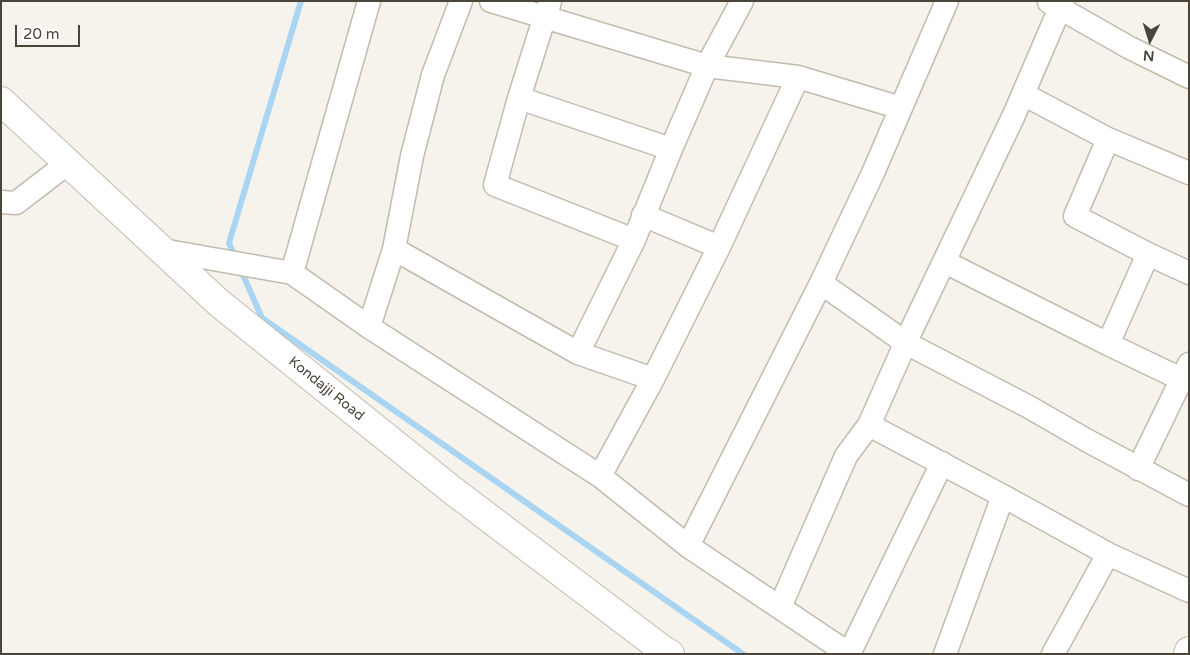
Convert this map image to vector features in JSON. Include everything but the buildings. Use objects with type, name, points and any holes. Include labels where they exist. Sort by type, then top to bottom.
[{"type":"street","points":[[292,273],[369,1]]},
{"type":"street","points":[[369,326],[394,249],[412,156],[433,75],[461,1]]},
{"type":"street","points":[[492,1],[548,10],[707,66],[798,77],[901,108]]},
{"type":"street","points":[[578,353],[634,240],[670,148],[707,66],[742,1]]},
{"type":"street","points":[[688,546],[821,283],[873,173],[947,1]]},
{"type":"street","points":[[780,607],[846,456],[869,425],[1023,94],[1057,4],[1130,48],[1189,77]]},
{"type":"street","points":[[548,10],[519,98],[496,185],[634,240]]},
{"type":"street","points":[[600,476],[654,379],[719,247],[798,77]]},
{"type":"street","points":[[1023,94],[1108,139],[1189,173]]},
{"type":"street","points":[[519,98],[670,148]]},
{"type":"street","name":"Kondajji Road","points":[[1,101],[219,303],[452,490],[670,654]]},
{"type":"street","points":[[1108,139],[1076,216],[1148,254],[1189,273]]},
{"type":"street","points":[[1,202],[16,203],[68,163]]},
{"type":"street","points":[[643,216],[719,247]]},
{"type":"street","points":[[394,249],[578,353],[654,379]]},
{"type":"street","points":[[162,250],[292,273],[369,326],[600,476],[688,546],[849,654],[942,463]]},
{"type":"street","points":[[1108,344],[1148,254]]},
{"type":"street","points":[[945,262],[1108,344],[1185,371],[1138,468]]},
{"type":"street","points":[[821,283],[906,343],[1029,406],[1189,495]]},
{"type":"street","points":[[869,425],[1004,496],[1108,554],[1189,591]]},
{"type":"street","points":[[945,654],[1004,496]]},
{"type":"street","points":[[1053,654],[1108,554]]},
{"type":"waterway","points":[[236,259],[229,243],[301,1]]},
{"type":"waterway","points":[[240,268],[262,318],[743,654]]}]
